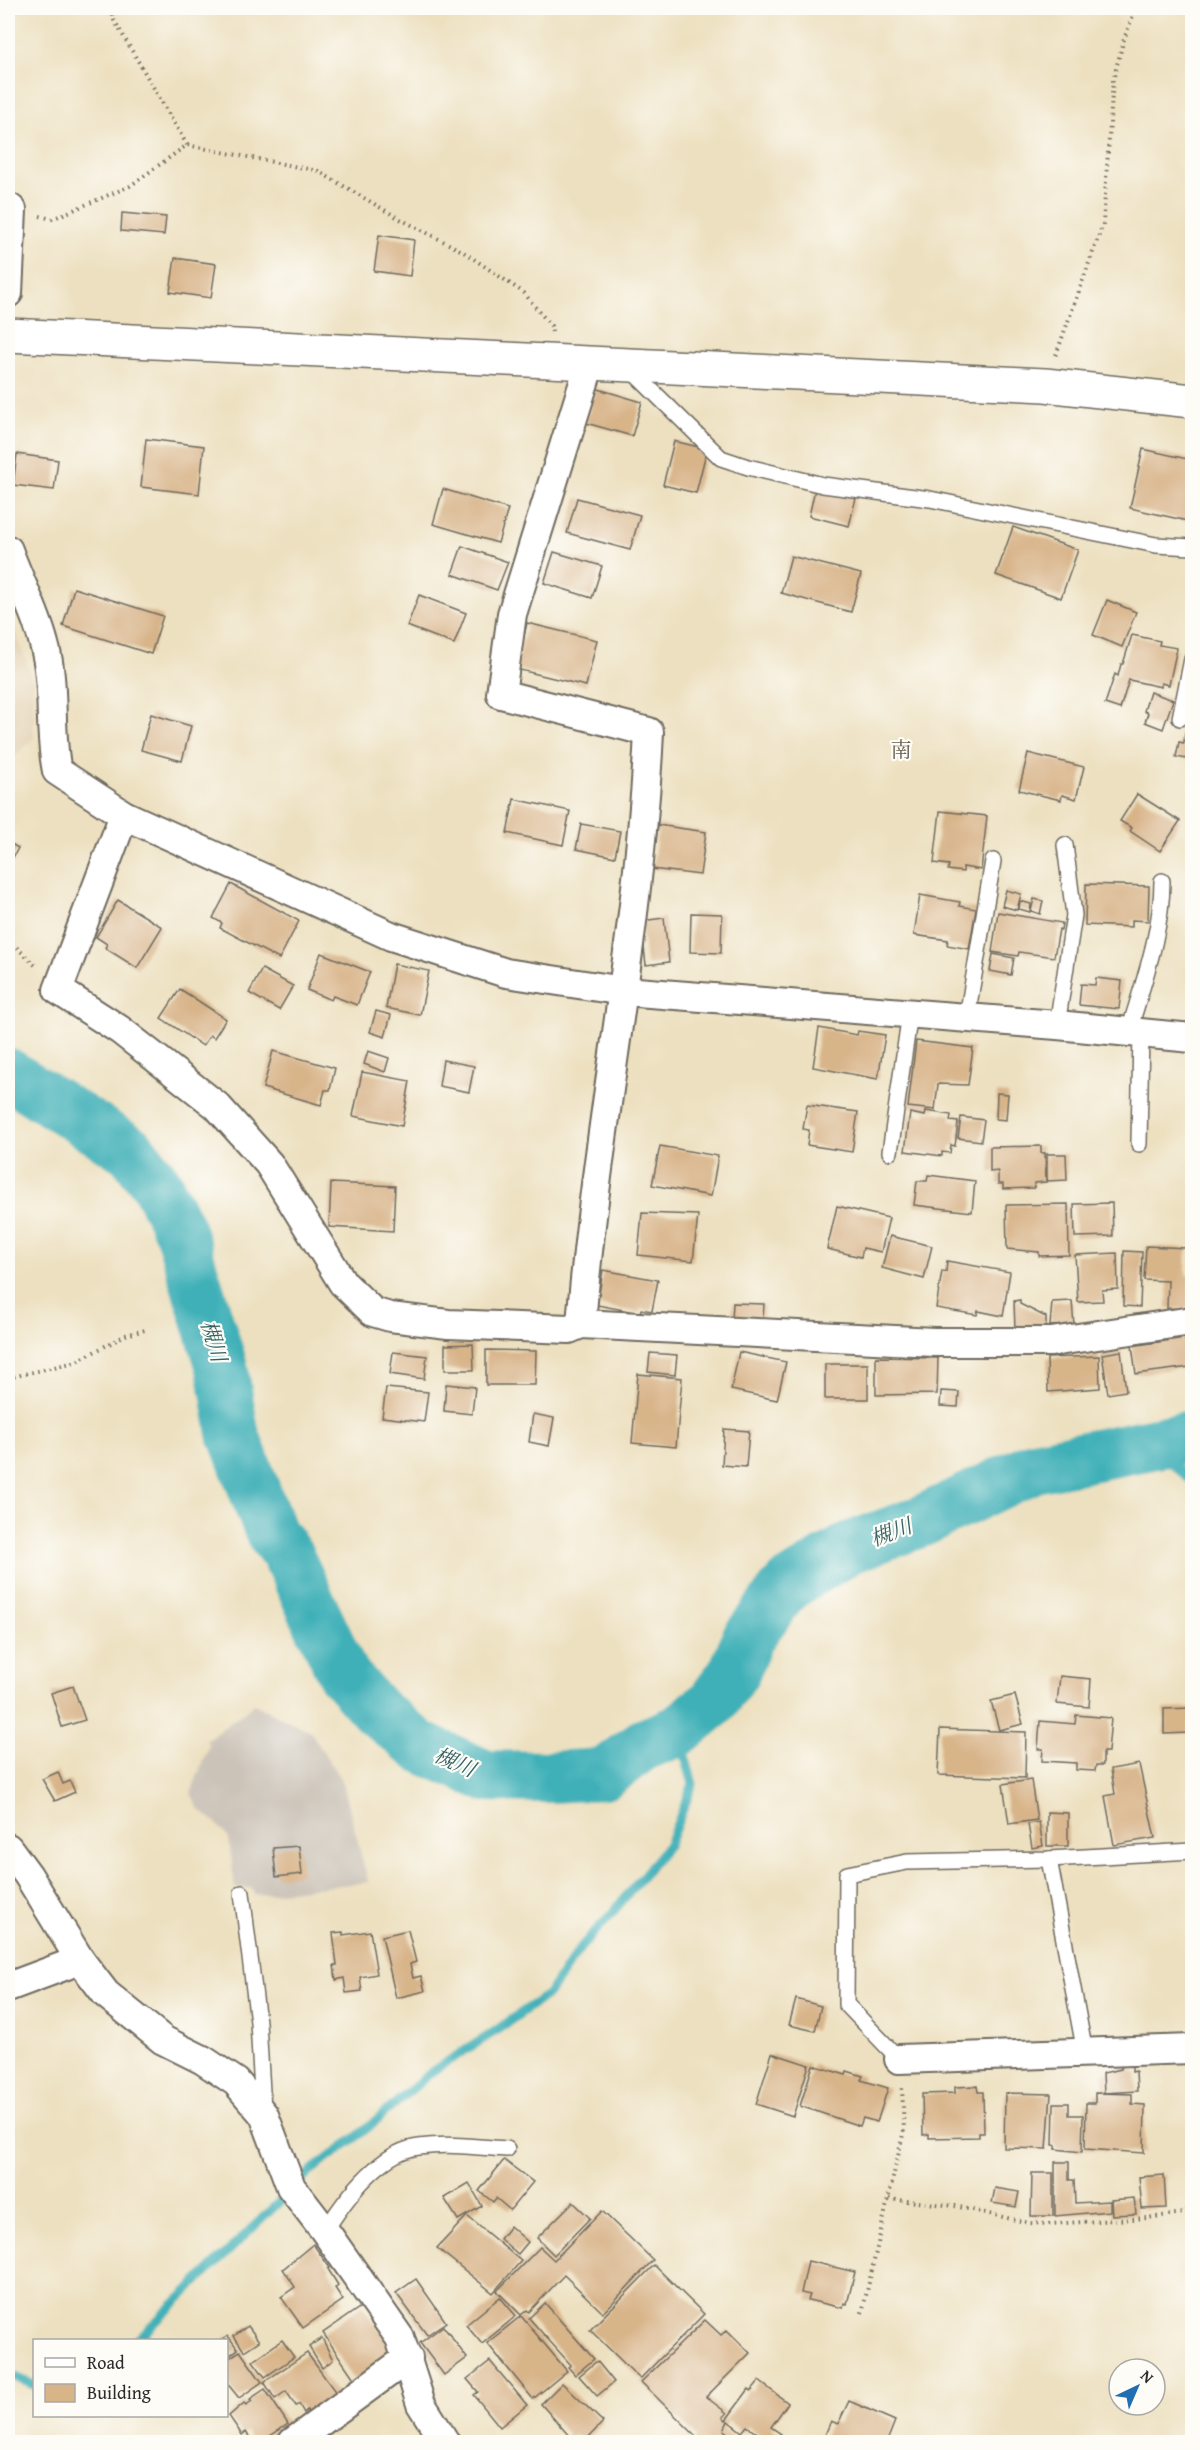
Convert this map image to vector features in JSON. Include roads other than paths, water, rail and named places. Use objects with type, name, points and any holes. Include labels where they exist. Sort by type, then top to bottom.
[{"type":"street","points":[[8,293],[10,208]]},
{"type":"street","points":[[8,335],[1045,385],[1192,401]]},
{"type":"street","points":[[581,1324],[588,1236],[624,991],[646,807],[649,732],[501,694],[512,614],[590,363]]},
{"type":"street","points":[[8,549],[44,644],[50,679],[52,747],[57,771],[124,815],[391,936],[506,973],[624,991],[967,1017],[1192,1038]]},
{"type":"street","points":[[124,815],[58,990],[120,1030],[217,1106],[269,1164],[342,1283],[374,1312],[448,1324],[569,1329],[581,1324],[934,1342],[1051,1342],[1192,1321]]},
{"type":"street","points":[[8,1848],[28,1875],[80,1960],[106,1994],[163,2040],[204,2060],[236,2082],[264,2115],[291,2187],[325,2231],[400,2338],[421,2404],[444,2442]]},
{"type":"street","points":[[8,1987],[80,1960]]},
{"type":"street","points":[[899,2059],[1192,2049]]},
{"type":"street","points":[[293,2442],[408,2358]]},
{"type":"lane","points":[[627,366],[721,458],[748,467],[824,485],[930,499],[1156,545],[1192,547]]},
{"type":"lane","points":[[1180,718],[1192,659]]},
{"type":"lane","points":[[1057,1025],[1074,915],[1065,845]]},
{"type":"lane","points":[[967,1017],[993,861]]},
{"type":"lane","points":[[1138,1144],[1135,1032],[1162,901],[1162,882]]},
{"type":"lane","points":[[890,1152],[910,1013]]},
{"type":"lane","points":[[899,2059],[846,2004],[847,1874],[907,1862],[1049,1860],[1192,1851]]},
{"type":"lane","points":[[1049,1860],[1085,2053]]},
{"type":"lane","points":[[242,1893],[258,2022],[264,2115]]},
{"type":"lane","points":[[325,2231],[346,2199],[394,2156],[417,2147],[462,2146],[507,2150]]},
{"type":"waterway","name":"槻川","points":[[8,1074],[131,1151],[156,1183],[180,1231],[222,1367],[233,1433],[260,1505],[271,1533],[287,1554],[343,1674],[377,1712],[421,1747],[486,1776],[550,1777],[604,1774],[643,1745],[678,1731],[712,1703],[735,1670],[747,1639],[786,1587],[849,1548],[922,1521],[1034,1467],[1192,1436]]},
{"type":"waterway","points":[[1150,1445],[1192,1481]]},
{"type":"waterway","points":[[138,2339],[312,2170],[359,2135],[434,2070],[548,1994],[581,1947],[669,1844],[693,1784],[678,1731]]},
{"type":"waterway","points":[[8,2374],[33,2385]]},
{"type":"district","name":"南","points":[[901,749]]}]
